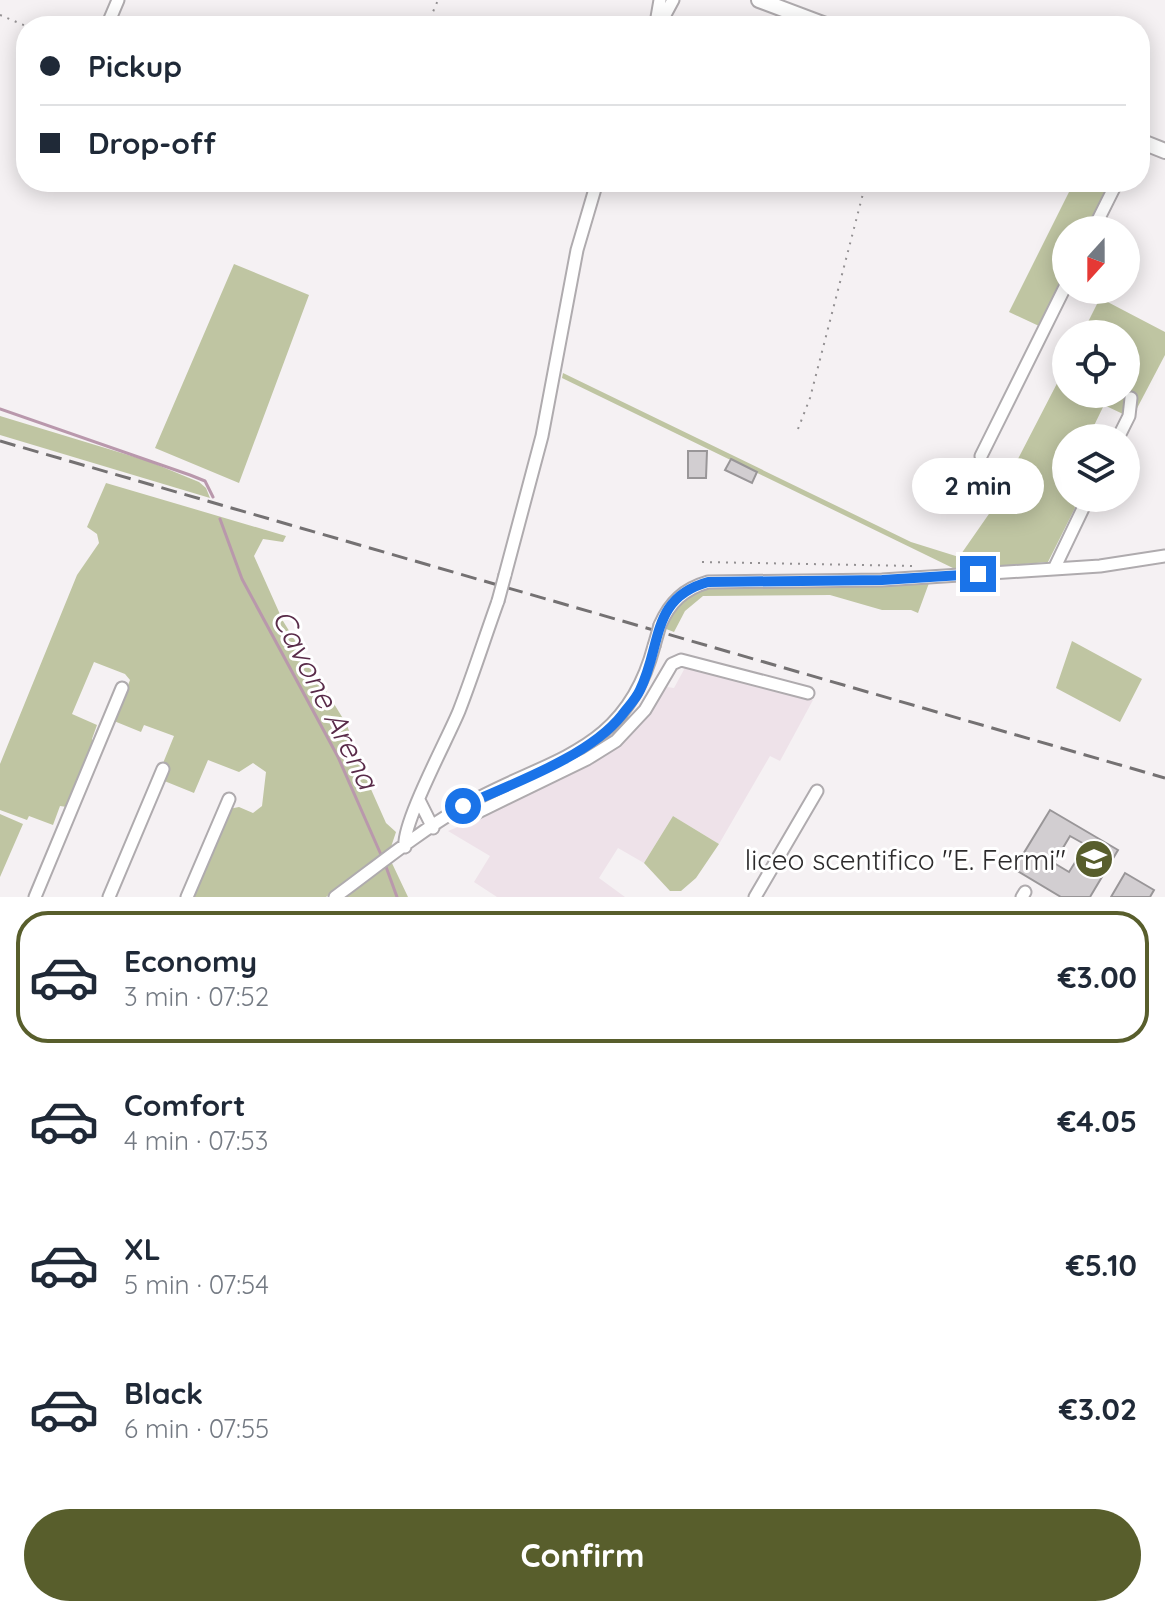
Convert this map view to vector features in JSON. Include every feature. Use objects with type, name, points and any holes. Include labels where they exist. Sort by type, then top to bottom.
[{"type":"street","points":[[759,0],[801,16]]},
{"type":"street","points":[[405,847],[405,832],[459,711],[498,601],[542,436],[577,250],[594,192]]},
{"type":"street","points":[[1100,216],[1112,192]]},
{"type":"street","points":[[981,456],[1057,304]]},
{"type":"street","points":[[1054,569],[1081,512]]},
{"type":"street","points":[[335,897],[380,861],[449,815],[573,753],[604,733],[640,691],[660,625],[677,597],[694,586],[708,582],[935,577],[1131,563],[1165,556]]},
{"type":"street","points":[[449,815],[472,815],[607,747],[634,725],[672,664],[681,660],[808,693]]},
{"type":"street","points":[[35,897],[122,688]]},
{"type":"street","points":[[109,897],[163,769]]},
{"type":"street","points":[[755,897],[817,791]]},
{"type":"street","points":[[187,897],[229,799]]},
{"type":"street","points":[[419,800],[433,828]]},
{"type":"path","points":[[798,429],[810,398],[863,192]]},
{"type":"path","points":[[702,562],[928,566],[933,569],[935,577]]},
{"type":"shaded area","points":[[687,664],[813,700],[780,761],[770,756],[719,844],[673,816],[644,863],[618,848],[599,878],[625,897],[497,897],[474,882],[490,856],[448,831],[494,812],[621,744],[643,721],[667,687],[674,688]]},
{"type":"green space","points":[[1069,192],[1107,192],[1095,216],[1057,216]]},
{"type":"green space","points":[[1052,226],[1052,300],[1039,326],[1009,312]]},
{"type":"green space","points":[[234,264],[309,295],[239,483],[155,448]]},
{"type":"green space","points":[[1097,304],[1111,304],[1165,332],[1165,355],[1140,403],[1140,320],[1089,320]]},
{"type":"green space","points":[[563,373],[911,542],[959,557],[991,511],[1052,393],[1052,408],[1103,408],[1095,424],[1052,424],[1052,512],[1073,512],[1048,562],[957,570],[562,378]]},
{"type":"green space","points":[[1110,408],[1137,408],[1134,414],[1125,410],[1123,414]]},
{"type":"green space","points":[[0,416],[148,461],[199,482],[210,498],[0,435]]},
{"type":"green space","points":[[106,483],[286,536],[283,542],[263,539],[254,556],[283,621],[347,725],[386,823],[396,832],[390,850],[326,897],[191,897],[229,809],[239,807],[253,813],[262,806],[266,772],[253,763],[239,772],[208,760],[194,793],[157,778],[174,736],[144,725],[141,732],[114,721],[130,680],[125,674],[94,662],[72,714],[97,725],[92,739],[94,743],[67,807],[60,806],[53,825],[0,810],[0,764],[77,575],[99,543],[97,534],[87,527]]},
{"type":"green space","points":[[929,583],[918,613],[911,610],[882,610],[830,595],[703,596],[685,611],[674,632],[661,627],[679,600],[710,586]]},
{"type":"green space","points":[[1072,641],[1142,679],[1120,722],[1056,688]]},
{"type":"green space","points":[[0,814],[23,824],[0,877]]},
{"type":"green space","points":[[673,816],[719,844],[696,878],[681,891],[670,891],[644,863]]},
{"type":"green space","points":[[390,859],[408,897],[346,897]]},
{"type":"building","points":[[688,451],[707,451],[706,478],[688,478]]},
{"type":"building","points":[[731,459],[757,472],[752,483],[725,470]]},
{"type":"building","points":[[1050,810],[1118,850],[1090,897],[1061,897],[1014,869]],"holes":[[[1070,836],[1086,845],[1069,872],[1054,863]]]},
{"type":"building","points":[[1125,873],[1154,890],[1150,897],[1111,897]]},
{"type":"waterway","name":"Cavone Arena","points":[[0,409],[205,481],[213,497]]},
{"type":"waterway","name":"Cavone Arena","points":[[220,519],[242,579],[338,757],[382,857]]},
{"type":"waterway","name":"Cavone Arena","points":[[385,864],[397,897]]},
{"type":"railway","points":[[0,441],[1165,778]]},
{"type":"place","name":"liceo scentifico \"E. Fermi\"","points":[[1094,859]]},
{"type":"route","points":[[463,806],[573,753],[619,719],[640,691],[664,616],[677,597],[694,586],[708,582],[882,580],[978,574]]}]
